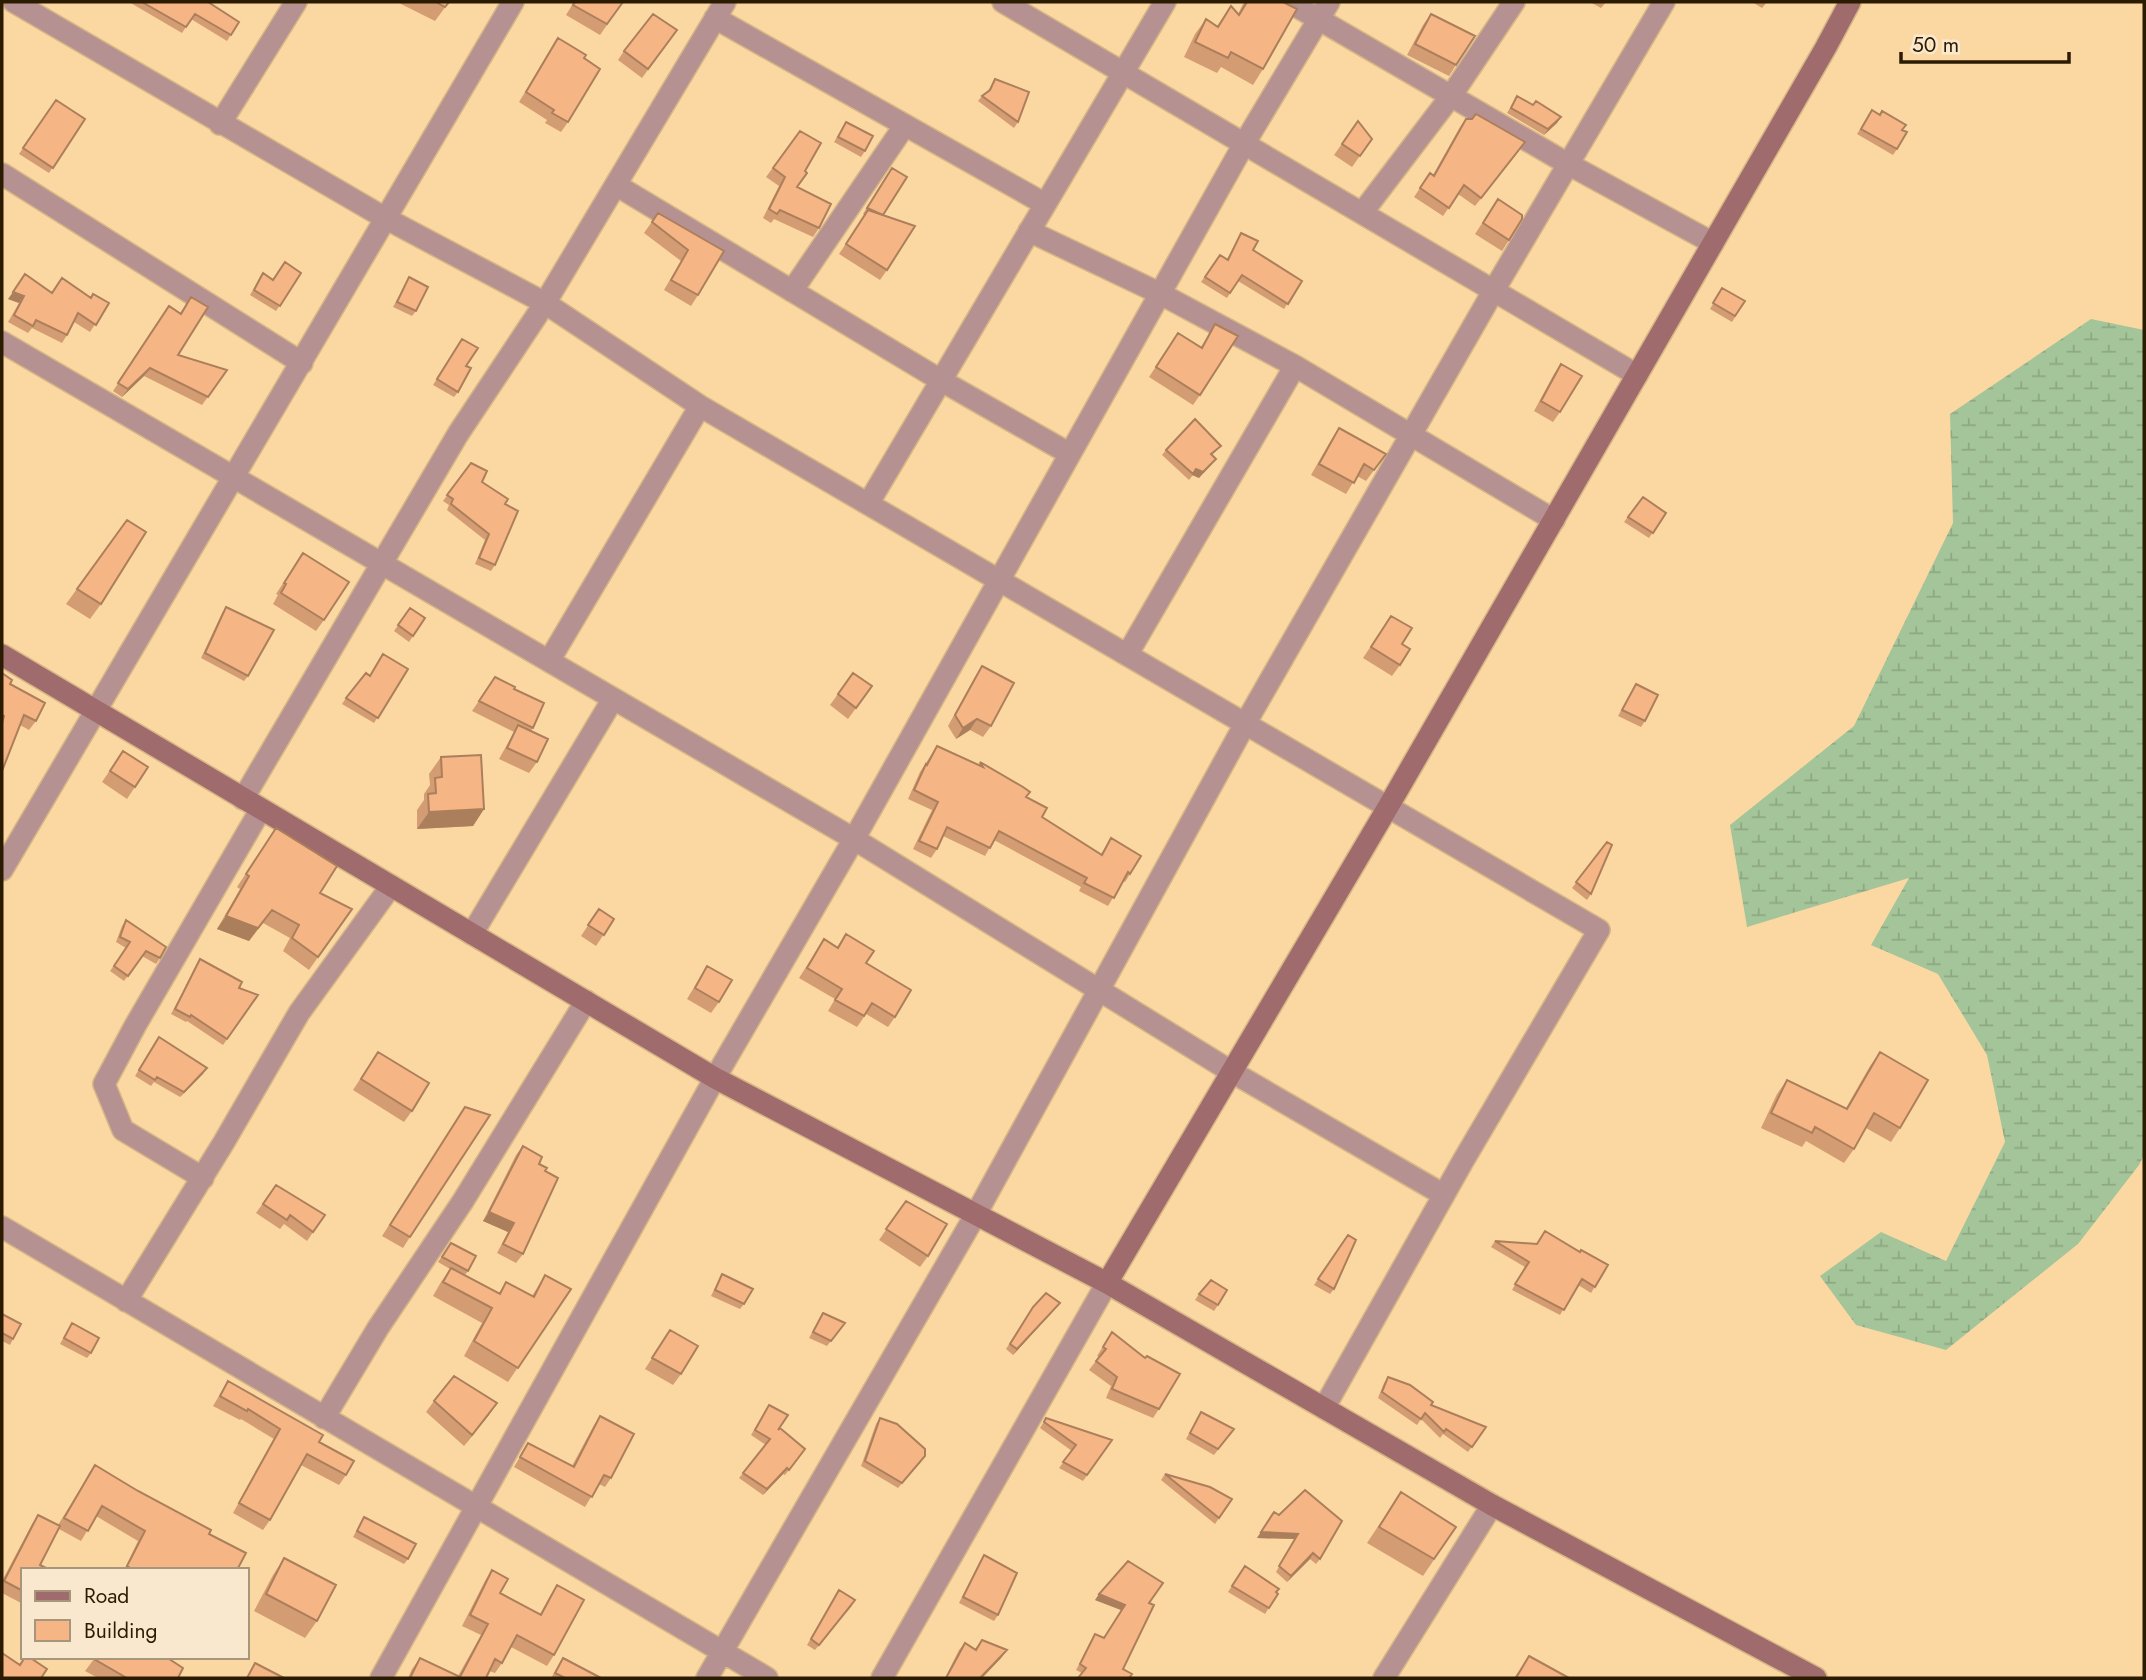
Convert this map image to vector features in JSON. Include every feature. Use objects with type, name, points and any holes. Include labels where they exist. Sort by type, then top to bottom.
[{"type":"street","points":[[14,2],[385,218],[545,303],[700,406],[1599,930],[1444,1195],[1324,1408]]},
{"type":"street","points":[[2,870],[513,2]]},
{"type":"street","points":[[1003,2],[1637,375]]},
{"type":"street","points":[[868,504],[1165,2]]},
{"type":"street","points":[[1289,2],[1324,10],[1451,96],[1713,243]]},
{"type":"street","points":[[1362,213],[1451,96],[1514,2]]},
{"type":"street","points":[[707,1678],[976,1214],[1245,724],[1494,290],[1664,2]]},
{"type":"street","points":[[882,1678],[1107,1283],[1554,520],[1850,2]]},
{"type":"street","points":[[220,124],[294,3]]},
{"type":"street","points":[[202,1178],[123,1130],[104,1084],[381,565],[458,434],[545,303],[720,10],[905,125],[1045,204]]},
{"type":"street","points":[[381,1678],[715,1078],[1000,581],[1159,293],[1324,10]]},
{"type":"street","points":[[792,291],[905,125]]},
{"type":"street","points":[[2,174],[302,363]]},
{"type":"street","points":[[616,185],[942,381],[1070,454]]},
{"type":"street","points":[[1029,232],[1159,293],[1295,366],[1554,520]]},
{"type":"street","points":[[2,342],[854,839],[1232,1072],[1444,1195]]},
{"type":"street","points":[[1127,655],[1295,366]]},
{"type":"street","points":[[548,661],[700,406]]},
{"type":"street","points":[[2,655],[715,1078],[1107,1283],[1492,1506],[1816,1678]]},
{"type":"street","points":[[472,934],[613,699]]},
{"type":"street","points":[[126,1301],[299,1013],[391,886]]},
{"type":"street","points":[[324,1418],[378,1328],[463,1201],[586,1001]]},
{"type":"street","points":[[2,1227],[767,1678]]},
{"type":"street","points":[[1384,1678],[1492,1506]]},
{"type":"green space","points":[[2091,319],[2144,330],[2144,1155],[2078,1244],[1946,1350],[1856,1325],[1820,1276],[1881,1232],[1946,1261],[2005,1142],[1987,1055],[1938,974],[1871,945],[1909,878],[1747,927],[1730,825],[1854,726],[1953,523],[1950,414]]},
{"type":"building","points":[[142,2],[208,2],[239,22],[231,35],[195,14],[186,27]]},
{"type":"building","points":[[436,2],[449,2],[445,7]]},
{"type":"building","points":[[575,2],[623,2],[607,24],[573,5]]},
{"type":"building","points":[[1247,2],[1283,2],[1297,9],[1263,69],[1231,52],[1228,58],[1195,42],[1206,19],[1218,27],[1231,6],[1239,15]]},
{"type":"building","points":[[653,14],[677,30],[648,69],[624,51]]},
{"type":"building","points":[[1431,14],[1475,36],[1456,65],[1415,44]]},
{"type":"building","points":[[558,38],[586,55],[584,58],[600,69],[568,122],[526,92]]},
{"type":"building","points":[[995,79],[1029,92],[1018,122],[982,96],[990,90]]},
{"type":"building","points":[[1517,96],[1533,105],[1536,101],[1561,117],[1548,129],[1511,108]]},
{"type":"building","points":[[56,100],[85,119],[53,168],[23,148]]},
{"type":"building","points":[[1872,110],[1880,115],[1882,111],[1906,125],[1902,130],[1907,132],[1897,149],[1861,129]]},
{"type":"building","points":[[1476,114],[1525,142],[1481,198],[1464,185],[1449,208],[1420,188],[1430,173],[1434,176],[1466,119],[1472,119]]},
{"type":"building","points":[[1358,121],[1372,139],[1360,156],[1342,144]]},
{"type":"building","points":[[846,122],[873,136],[865,151],[838,137]]},
{"type":"building","points":[[800,131],[821,143],[797,187],[831,204],[819,228],[780,210],[777,214],[769,209],[785,177],[773,168]]},
{"type":"building","points":[[892,168],[907,177],[883,215],[867,208]]},
{"type":"building","points":[[1498,199],[1522,215],[1509,240],[1483,223]]},
{"type":"building","points":[[868,210],[915,226],[887,270],[846,244]]},
{"type":"building","points":[[658,213],[724,251],[698,295],[671,280],[688,250],[652,222]]},
{"type":"building","points":[[1241,233],[1258,241],[1253,250],[1302,281],[1288,304],[1242,275],[1230,293],[1205,277],[1220,255],[1228,260]]},
{"type":"building","points":[[285,262],[301,273],[280,306],[254,290],[263,273],[273,280]]},
{"type":"building","points":[[25,274],[52,293],[62,278],[91,298],[93,294],[109,303],[96,325],[78,313],[67,335],[36,320],[33,326],[14,315],[24,296],[13,292]]},
{"type":"building","points":[[409,277],[428,287],[416,311],[397,302]]},
{"type":"building","points":[[1722,288],[1745,301],[1735,316],[1713,303]]},
{"type":"building","points":[[191,297],[208,307],[178,355],[227,370],[208,397],[150,368],[128,389],[118,383],[169,306],[181,314]]},
{"type":"building","points":[[1215,324],[1238,336],[1200,395],[1156,367],[1178,333],[1202,348]]},
{"type":"building","points":[[462,339],[478,348],[466,366],[471,368],[458,392],[437,379]]},
{"type":"building","points":[[1561,364],[1582,376],[1560,412],[1541,401]]},
{"type":"building","points":[[1195,419],[1221,446],[1211,454],[1216,459],[1203,472],[1196,469],[1193,474],[1166,450]]},
{"type":"building","points":[[1339,428],[1386,454],[1374,470],[1364,464],[1354,483],[1319,464]]},
{"type":"building","points":[[471,463],[487,471],[482,482],[508,499],[505,504],[518,511],[495,565],[479,558],[489,534],[451,504],[453,499],[447,495]]},
{"type":"building","points":[[1643,497],[1666,513],[1653,533],[1628,517]]},
{"type":"building","points":[[127,520],[146,532],[101,604],[77,589]]},
{"type":"building","points":[[303,553],[349,582],[324,620],[281,593],[286,584],[284,583]]},
{"type":"building","points":[[226,607],[274,630],[248,676],[205,653]]},
{"type":"building","points":[[410,608],[425,618],[413,636],[398,625]]},
{"type":"building","points":[[1391,616],[1412,628],[1402,644],[1410,649],[1400,665],[1371,647]]},
{"type":"building","points":[[383,654],[408,669],[378,718],[346,698],[366,673],[370,676]]},
{"type":"building","points":[[982,666],[1014,683],[991,726],[977,719],[963,728],[955,715]]},
{"type":"building","points":[[2,673],[12,680],[10,684],[45,703],[36,721],[24,715],[2,771],[4,716]]},
{"type":"building","points":[[853,673],[872,686],[856,708],[838,694]]},
{"type":"building","points":[[495,677],[544,703],[533,728],[479,701]]},
{"type":"building","points":[[1636,684],[1658,695],[1645,721],[1622,710]]},
{"type":"building","points":[[518,725],[548,739],[537,762],[507,748]]},
{"type":"building","points":[[937,746],[983,767],[980,762],[1023,787],[1030,792],[1026,797],[1047,808],[1042,817],[1102,855],[1111,838],[1141,856],[1130,874],[1128,872],[1114,898],[1084,883],[1087,878],[999,831],[990,848],[947,827],[937,849],[919,841],[938,802],[914,790]]},
{"type":"building","points":[[123,751],[148,767],[135,787],[110,771]]},
{"type":"building","points":[[481,755],[484,809],[429,812],[428,794],[436,793],[435,778],[442,777],[441,757]]},
{"type":"building","points":[[276,828],[337,866],[320,893],[352,909],[318,957],[292,938],[299,925],[272,910],[258,928],[226,916],[249,876],[246,874]]},
{"type":"building","points":[[1607,842],[1612,845],[1591,894],[1576,882]]},
{"type":"building","points":[[599,909],[614,919],[604,935],[588,925]]},
{"type":"building","points":[[126,920],[166,947],[160,958],[146,951],[128,976],[114,966],[130,942],[120,937]]},
{"type":"building","points":[[846,934],[874,951],[866,963],[911,990],[895,1017],[872,1003],[864,1016],[835,1000],[842,989],[807,968],[824,939],[838,948]]},
{"type":"building","points":[[200,959],[242,982],[239,988],[258,995],[227,1039],[191,1015],[190,1017],[175,1009]]},
{"type":"building","points":[[707,966],[732,980],[719,1002],[695,988]]},
{"type":"building","points":[[159,1037],[207,1068],[184,1092],[139,1070]]},
{"type":"building","points":[[378,1052],[429,1083],[412,1111],[361,1079]]},
{"type":"building","points":[[1880,1052],[1928,1080],[1900,1128],[1874,1113],[1854,1149],[1815,1127],[1812,1133],[1771,1113],[1787,1080],[1847,1109]]},
{"type":"building","points":[[465,1107],[490,1115],[410,1237],[390,1225]]},
{"type":"building","points":[[523,1146],[542,1157],[539,1164],[558,1178],[523,1254],[503,1244],[514,1223],[489,1212]]},
{"type":"building","points":[[276,1185],[325,1215],[313,1232],[290,1215],[287,1220],[263,1204]]},
{"type":"building","points":[[906,1201],[947,1224],[928,1256],[886,1229]]},
{"type":"building","points":[[1545,1231],[1608,1265],[1595,1287],[1582,1279],[1564,1310],[1515,1284],[1529,1262],[1495,1241],[1537,1244]]},
{"type":"building","points":[[1348,1235],[1356,1240],[1334,1289],[1318,1279]]},
{"type":"building","points":[[451,1243],[476,1256],[468,1271],[442,1257]]},
{"type":"building","points":[[451,1268],[500,1294],[506,1282],[534,1297],[545,1275],[571,1289],[518,1368],[474,1341],[492,1308],[443,1282]]},
{"type":"building","points":[[722,1274],[753,1289],[744,1304],[715,1290]]},
{"type":"building","points":[[1211,1280],[1227,1290],[1218,1305],[1199,1294]]},
{"type":"building","points":[[1046,1293],[1060,1303],[1017,1349],[1010,1344],[1033,1307]]},
{"type":"building","points":[[823,1313],[845,1323],[831,1341],[813,1332]]},
{"type":"building","points":[[2,1314],[21,1324],[13,1339],[2,1333]]},
{"type":"building","points":[[72,1323],[99,1338],[91,1353],[64,1338]]},
{"type":"building","points":[[670,1330],[698,1346],[681,1374],[652,1358]]},
{"type":"building","points":[[1112,1332],[1145,1358],[1147,1356],[1180,1374],[1159,1409],[1112,1389],[1117,1377],[1096,1361],[1106,1349],[1103,1347]]},
{"type":"building","points":[[454,1376],[497,1403],[472,1435],[434,1401]]},
{"type":"building","points":[[1388,1377],[1410,1385],[1433,1402],[1431,1405],[1486,1427],[1472,1447],[1446,1429],[1444,1432],[1425,1413],[1421,1419],[1382,1392]]},
{"type":"building","points":[[228,1381],[323,1435],[319,1442],[354,1461],[346,1475],[307,1454],[270,1520],[239,1503],[280,1429],[248,1409],[247,1411],[220,1396]]},
{"type":"building","points":[[769,1405],[788,1415],[778,1430],[780,1428],[805,1449],[789,1470],[787,1468],[767,1489],[743,1473],[770,1439],[755,1430]]},
{"type":"building","points":[[1201,1412],[1234,1429],[1218,1449],[1190,1433]]},
{"type":"building","points":[[600,1416],[634,1434],[611,1478],[604,1475],[592,1497],[520,1457],[528,1443],[574,1467]]},
{"type":"building","points":[[880,1418],[897,1424],[925,1449],[925,1456],[902,1483],[865,1461]]},
{"type":"building","points":[[1046,1418],[1112,1440],[1087,1475],[1063,1462],[1076,1445],[1044,1422]]},
{"type":"building","points":[[95,1465],[211,1530],[209,1534],[246,1553],[238,1568],[130,1568],[127,1566],[145,1531],[102,1506],[88,1531],[64,1518]]},
{"type":"building","points":[[1165,1474],[1210,1487],[1232,1499],[1219,1518]]},
{"type":"building","points":[[1305,1490],[1342,1521],[1320,1559],[1313,1553],[1291,1576],[1279,1566],[1298,1534],[1261,1532],[1274,1512],[1279,1515]]},
{"type":"building","points":[[1401,1492],[1456,1527],[1434,1559],[1379,1527]]},
{"type":"building","points":[[38,1515],[60,1526],[40,1565],[46,1568],[21,1568],[21,1590],[4,1581]]},
{"type":"building","points":[[364,1517],[416,1544],[408,1559],[357,1531]]},
{"type":"building","points":[[984,1555],[1017,1573],[998,1615],[963,1597]]},
{"type":"building","points":[[284,1558],[336,1585],[317,1621],[266,1594]]},
{"type":"building","points":[[1128,1561],[1163,1583],[1149,1603],[1154,1605],[1123,1669],[1132,1674],[1129,1678],[1078,1678],[1086,1668],[1080,1664],[1095,1634],[1104,1638],[1125,1605],[1099,1594]]},
{"type":"building","points":[[1245,1566],[1279,1589],[1269,1608],[1232,1586]]},
{"type":"building","points":[[492,1570],[508,1579],[500,1593],[541,1615],[557,1585],[584,1600],[554,1655],[517,1635],[502,1663],[495,1659],[486,1678],[410,1678],[420,1658],[460,1677],[488,1624],[470,1615]]},
{"type":"building","points":[[839,1590],[855,1600],[819,1645],[811,1639]]},
{"type":"building","points":[[982,1640],[1007,1650],[980,1678],[946,1678],[965,1643],[976,1650]]},
{"type":"building","points":[[2,1653],[20,1665],[24,1659],[32,1659],[47,1669],[41,1678],[2,1678]]},
{"type":"building","points":[[1529,1656],[1569,1678],[1516,1678]]},
{"type":"building","points":[[563,1658],[601,1678],[565,1678],[555,1673]]},
{"type":"building","points":[[94,1659],[169,1659],[183,1668],[178,1678],[127,1678]]},
{"type":"building","points":[[255,1663],[284,1678],[247,1678]]}]
